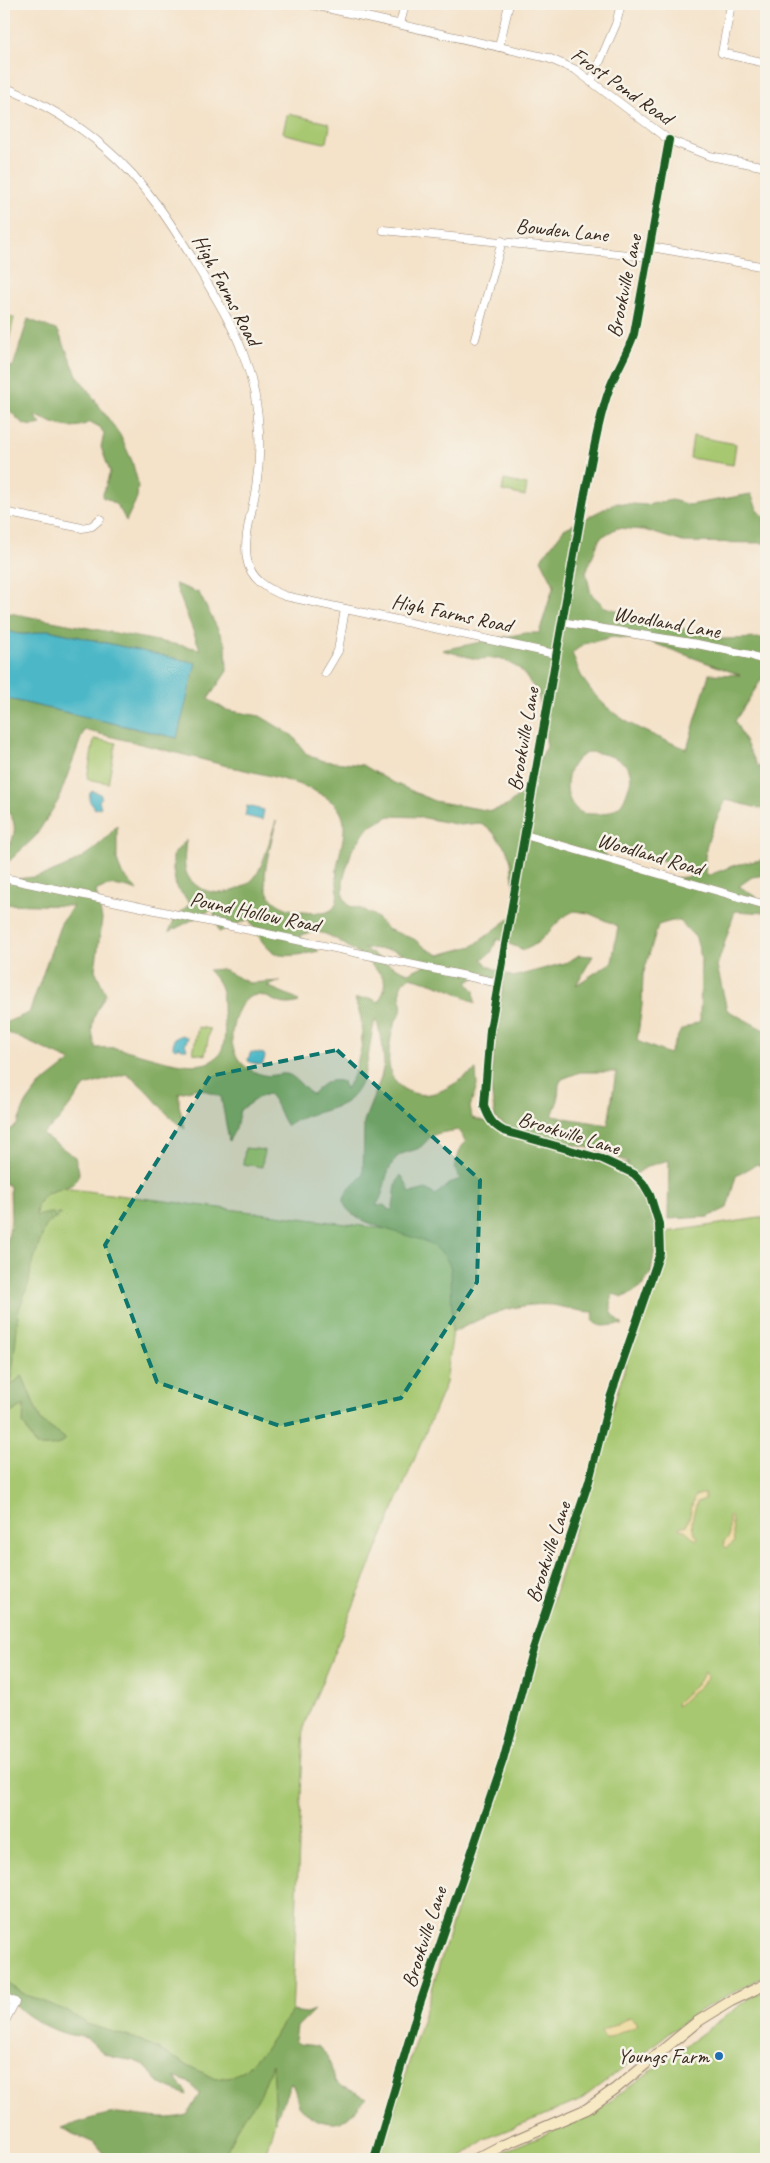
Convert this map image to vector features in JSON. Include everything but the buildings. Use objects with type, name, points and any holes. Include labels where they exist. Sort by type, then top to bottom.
[{"type":"main road","points":[[476,2159],[501,2146],[587,2109],[615,2089],[697,2022],[731,2001],[766,1984]]},
{"type":"street","name":"Frost Pond Road","points":[[309,4],[548,58],[565,64],[670,140],[710,156],[766,167]]},
{"type":"street","points":[[400,24],[405,4]]},
{"type":"street","points":[[499,47],[509,4]]},
{"type":"street","points":[[591,82],[616,24],[621,4]]},
{"type":"street","points":[[731,4],[722,53],[766,63]]},
{"type":"street","name":"High Farms Road","points":[[4,86],[53,110],[104,146],[137,180],[162,211],[216,298],[238,341],[251,377],[256,405],[260,452],[246,546],[250,568],[260,583],[271,591],[285,596],[555,654]]},
{"type":"street","name":"Brookville Lane","points":[[374,2159],[418,2009],[503,1760],[531,1655],[589,1482],[610,1398],[660,1253],[659,1224],[650,1195],[643,1183],[634,1174],[602,1159],[504,1131],[496,1127],[488,1117],[484,1105],[490,1030],[584,498],[603,412],[611,386],[627,354],[634,334],[670,140]]},
{"type":"street","name":"Bowden Lane","points":[[383,230],[648,257]]},
{"type":"street","name":"Bowden Lane","points":[[475,339],[502,241]]},
{"type":"street","points":[[651,247],[766,267]]},
{"type":"street","points":[[4,512],[82,528],[92,526],[100,519]]},
{"type":"street","points":[[325,673],[338,650],[345,609]]},
{"type":"street","name":"Woodland Lane","points":[[561,622],[697,644],[750,655],[766,661]]},
{"type":"street","name":"Woodland Road","points":[[525,835],[766,905]]},
{"type":"street","name":"Pound Hollow Road","points":[[4,878],[499,983]]},
{"type":"street","points":[[4,1997],[15,2002],[4,2023]]},
{"type":"highlighted area","points":[[337,1050],[480,1180],[477,1282],[401,1398],[280,1426],[157,1382],[105,1245],[210,1076]]},
{"type":"green space","points":[[289,114],[328,123],[330,126],[327,142],[324,143],[285,134],[283,132]]},
{"type":"green space","points":[[4,315],[14,318],[4,361]]},
{"type":"green space","points":[[28,319],[58,331],[77,375],[120,435],[132,461],[138,483],[137,498],[126,521],[117,506],[102,497],[110,472],[101,447],[104,434],[100,427],[90,422],[75,427],[62,426],[34,415],[41,424],[28,425],[20,421],[4,406],[4,364],[13,367]]},
{"type":"green space","points":[[693,436],[736,444],[733,465],[690,458]]},
{"type":"green space","points":[[504,480],[527,485],[525,496],[502,491]]},
{"type":"green space","points":[[751,494],[758,511],[766,518],[766,543],[683,542],[644,530],[617,528],[600,538],[586,572],[591,594],[605,607],[721,639],[766,638],[766,677],[763,677],[735,721],[758,767],[766,762],[766,810],[726,800],[709,837],[705,866],[707,876],[735,865],[766,859],[766,875],[752,877],[739,886],[766,904],[766,913],[735,911],[717,966],[727,1010],[766,1031],[766,1169],[757,1164],[736,1176],[727,1208],[708,1217],[668,1219],[669,1160],[648,1166],[633,1176],[656,1222],[657,1235],[651,1273],[643,1285],[623,1297],[613,1294],[612,1311],[623,1325],[599,1325],[592,1320],[594,1312],[552,1305],[538,1305],[500,1311],[452,1333],[451,1269],[443,1254],[429,1243],[365,1221],[346,1207],[344,1199],[347,1192],[363,1175],[364,1121],[381,1078],[384,1063],[382,1041],[376,1018],[362,1080],[357,1091],[349,1100],[338,1106],[306,1116],[287,1126],[271,1097],[268,1094],[259,1097],[240,1110],[236,1128],[229,1141],[221,1097],[199,1088],[179,1093],[179,1105],[185,1129],[169,1116],[142,1086],[126,1074],[85,1086],[58,1121],[42,1134],[75,1157],[79,1173],[77,1180],[71,1185],[42,1197],[38,1205],[36,1216],[50,1213],[61,1214],[46,1225],[31,1267],[29,1283],[19,1309],[11,1386],[22,1375],[41,1421],[66,1439],[56,1445],[36,1446],[23,1423],[24,1405],[4,1417],[4,1261],[11,1220],[10,1186],[4,1183],[4,1134],[17,1125],[25,1105],[39,1086],[71,1061],[4,1031],[4,1023],[29,1013],[61,923],[73,906],[4,904],[4,881],[39,876],[61,869],[93,850],[117,825],[117,860],[121,872],[138,891],[122,886],[107,886],[96,891],[102,919],[95,970],[106,994],[98,1008],[92,1026],[96,1048],[115,1048],[186,1064],[203,1064],[216,1058],[223,1045],[222,995],[219,983],[208,970],[222,969],[249,983],[281,981],[267,986],[293,997],[299,1002],[284,1004],[258,995],[249,997],[244,1002],[236,1016],[232,1036],[235,1053],[246,1067],[254,1072],[269,1076],[289,1075],[312,1094],[326,1083],[334,1080],[343,1082],[346,1089],[354,1075],[362,1045],[361,1018],[355,999],[370,998],[379,1002],[384,980],[366,960],[337,939],[322,933],[316,932],[299,936],[319,951],[283,955],[269,949],[249,919],[219,932],[213,909],[169,932],[174,920],[190,903],[176,887],[173,869],[173,855],[186,840],[185,865],[189,878],[195,885],[203,889],[221,893],[239,889],[254,878],[264,859],[276,821],[265,871],[269,895],[278,904],[293,910],[315,913],[325,912],[336,905],[337,868],[343,836],[343,818],[333,802],[313,790],[290,782],[84,730],[58,801],[35,837],[4,866],[4,847],[10,845],[14,834],[14,825],[11,816],[4,808],[4,698],[177,738],[195,663],[48,630],[31,634],[14,633],[4,628],[4,612],[200,649],[175,584],[199,593],[226,645],[227,671],[208,699],[226,710],[260,716],[293,736],[307,755],[324,761],[363,765],[390,781],[434,801],[491,811],[507,806],[521,794],[547,746],[538,693],[520,669],[500,658],[476,659],[442,650],[525,633],[539,633],[554,585],[541,559],[564,529],[616,503],[646,505],[672,500],[689,505]],"holes":[[[613,637],[648,641],[740,675],[709,674],[687,749],[643,731],[618,716],[595,695],[579,672],[572,653],[584,644]],[[590,752],[598,753],[621,761],[627,766],[631,780],[624,800],[616,808],[604,813],[585,814],[575,808],[570,800],[567,791],[570,771],[574,763],[581,756]],[[389,816],[420,817],[460,825],[479,823],[491,830],[507,850],[511,862],[517,913],[473,946],[439,955],[414,939],[387,929],[375,916],[359,908],[349,906],[343,896],[343,880],[352,850],[368,828]],[[609,849],[634,852],[661,860],[693,876],[679,878],[654,877],[631,871],[599,850]],[[574,911],[588,913],[618,926],[612,962],[576,985],[593,956],[579,955],[568,962],[513,977],[488,966],[482,959],[491,953],[497,939],[524,950],[539,942],[561,920]],[[680,921],[696,938],[701,957],[700,1021],[681,1030],[669,1054],[637,1041],[642,1005],[643,975],[658,925]],[[363,948],[393,950],[427,964],[408,973],[390,965]],[[483,974],[503,983],[490,1081],[495,1118],[506,1127],[472,1118],[470,1107],[477,1086],[476,1070],[438,1092],[422,1094],[403,1089],[396,1082],[389,1065],[392,1035],[402,1007],[400,989],[402,984],[410,977],[452,991],[475,1003],[474,991],[467,982]],[[580,1072],[616,1072],[608,1125],[552,1116],[558,1100],[559,1084],[562,1079]],[[458,1130],[466,1142],[461,1147],[454,1168],[460,1179],[452,1182],[435,1195],[426,1189],[410,1193],[401,1175],[396,1184],[391,1211],[384,1205],[376,1206],[382,1195],[387,1174],[394,1160],[403,1154],[419,1148],[430,1138],[441,1133]],[[557,1143],[594,1149],[613,1155],[629,1164],[591,1160]]]},
{"type":"green space","points":[[94,739],[116,743],[108,783],[87,779]]},
{"type":"green space","points":[[198,1027],[210,1029],[205,1055],[193,1053]]},
{"type":"green space","points":[[245,1148],[264,1150],[262,1167],[243,1164]]},
{"type":"green space","points":[[23,1183],[465,1239],[446,1383],[304,1725],[291,2040],[275,2121],[264,2159],[223,2159],[251,2095],[4,1995],[4,1326]]},
{"type":"green space","points":[[766,1217],[766,1975],[697,2012],[579,2101],[485,2139],[459,2159],[379,2159],[667,1232]]},
{"type":"green space","points":[[4,1981],[26,1995],[67,2011],[87,2024],[140,2040],[215,2079],[233,2076],[244,2070],[264,2050],[292,2011],[306,2013],[314,2010],[297,2027],[295,2040],[299,2044],[318,2046],[328,2056],[335,2081],[342,2088],[367,2098],[340,2122],[324,2122],[304,2112],[298,2103],[291,2083],[275,2121],[272,2064],[261,2094],[238,2126],[223,2159],[109,2159],[96,2144],[61,2128],[112,2113],[161,2118],[187,2115],[200,2093],[188,2082],[174,2077],[185,2089],[187,2095],[169,2088],[159,2082],[141,2064],[111,2057],[87,2038],[69,2035],[37,2021],[27,2015],[11,1999]]},
{"type":"green space","name":"Youngs Farm","points":[[766,1991],[766,2159],[490,2159],[591,2115],[753,1996]]},
{"type":"sand","points":[[705,1494],[705,1499],[697,1502],[692,1521],[693,1529],[698,1537],[696,1540],[685,1530],[680,1529],[680,1526],[686,1526],[695,1496]]},
{"type":"sand","points":[[731,1515],[734,1542],[726,1548],[724,1541],[729,1537],[729,1516]]},
{"type":"sand","points":[[704,1672],[708,1678],[677,1706],[676,1703],[701,1679]]},
{"type":"sand","points":[[630,2017],[636,2022],[636,2026],[605,2039],[601,2032]]},
{"type":"water","points":[[4,628],[20,634],[31,634],[48,630],[196,663],[177,738],[4,698]]},
{"type":"water","points":[[92,791],[99,793],[102,797],[99,801],[101,807],[95,809],[89,800]]},
{"type":"water","points":[[247,806],[264,810],[262,820],[245,816]]},
{"type":"water","points":[[182,1035],[188,1038],[185,1044],[187,1049],[179,1047],[175,1049],[173,1047],[174,1039]]},
{"type":"water","points":[[251,1052],[264,1054],[265,1057],[262,1065],[249,1062],[248,1059]]},
{"type":"cycle path","points":[[374,2159],[418,2009],[503,1760],[531,1655],[589,1481],[610,1398],[660,1253],[659,1224],[650,1195],[643,1183],[634,1174],[602,1159],[504,1131],[491,1120],[484,1105],[490,1030],[584,498],[605,401],[634,334],[669,140]]},
{"type":"place","name":"Youngs Farm","points":[[719,2056]]}]
